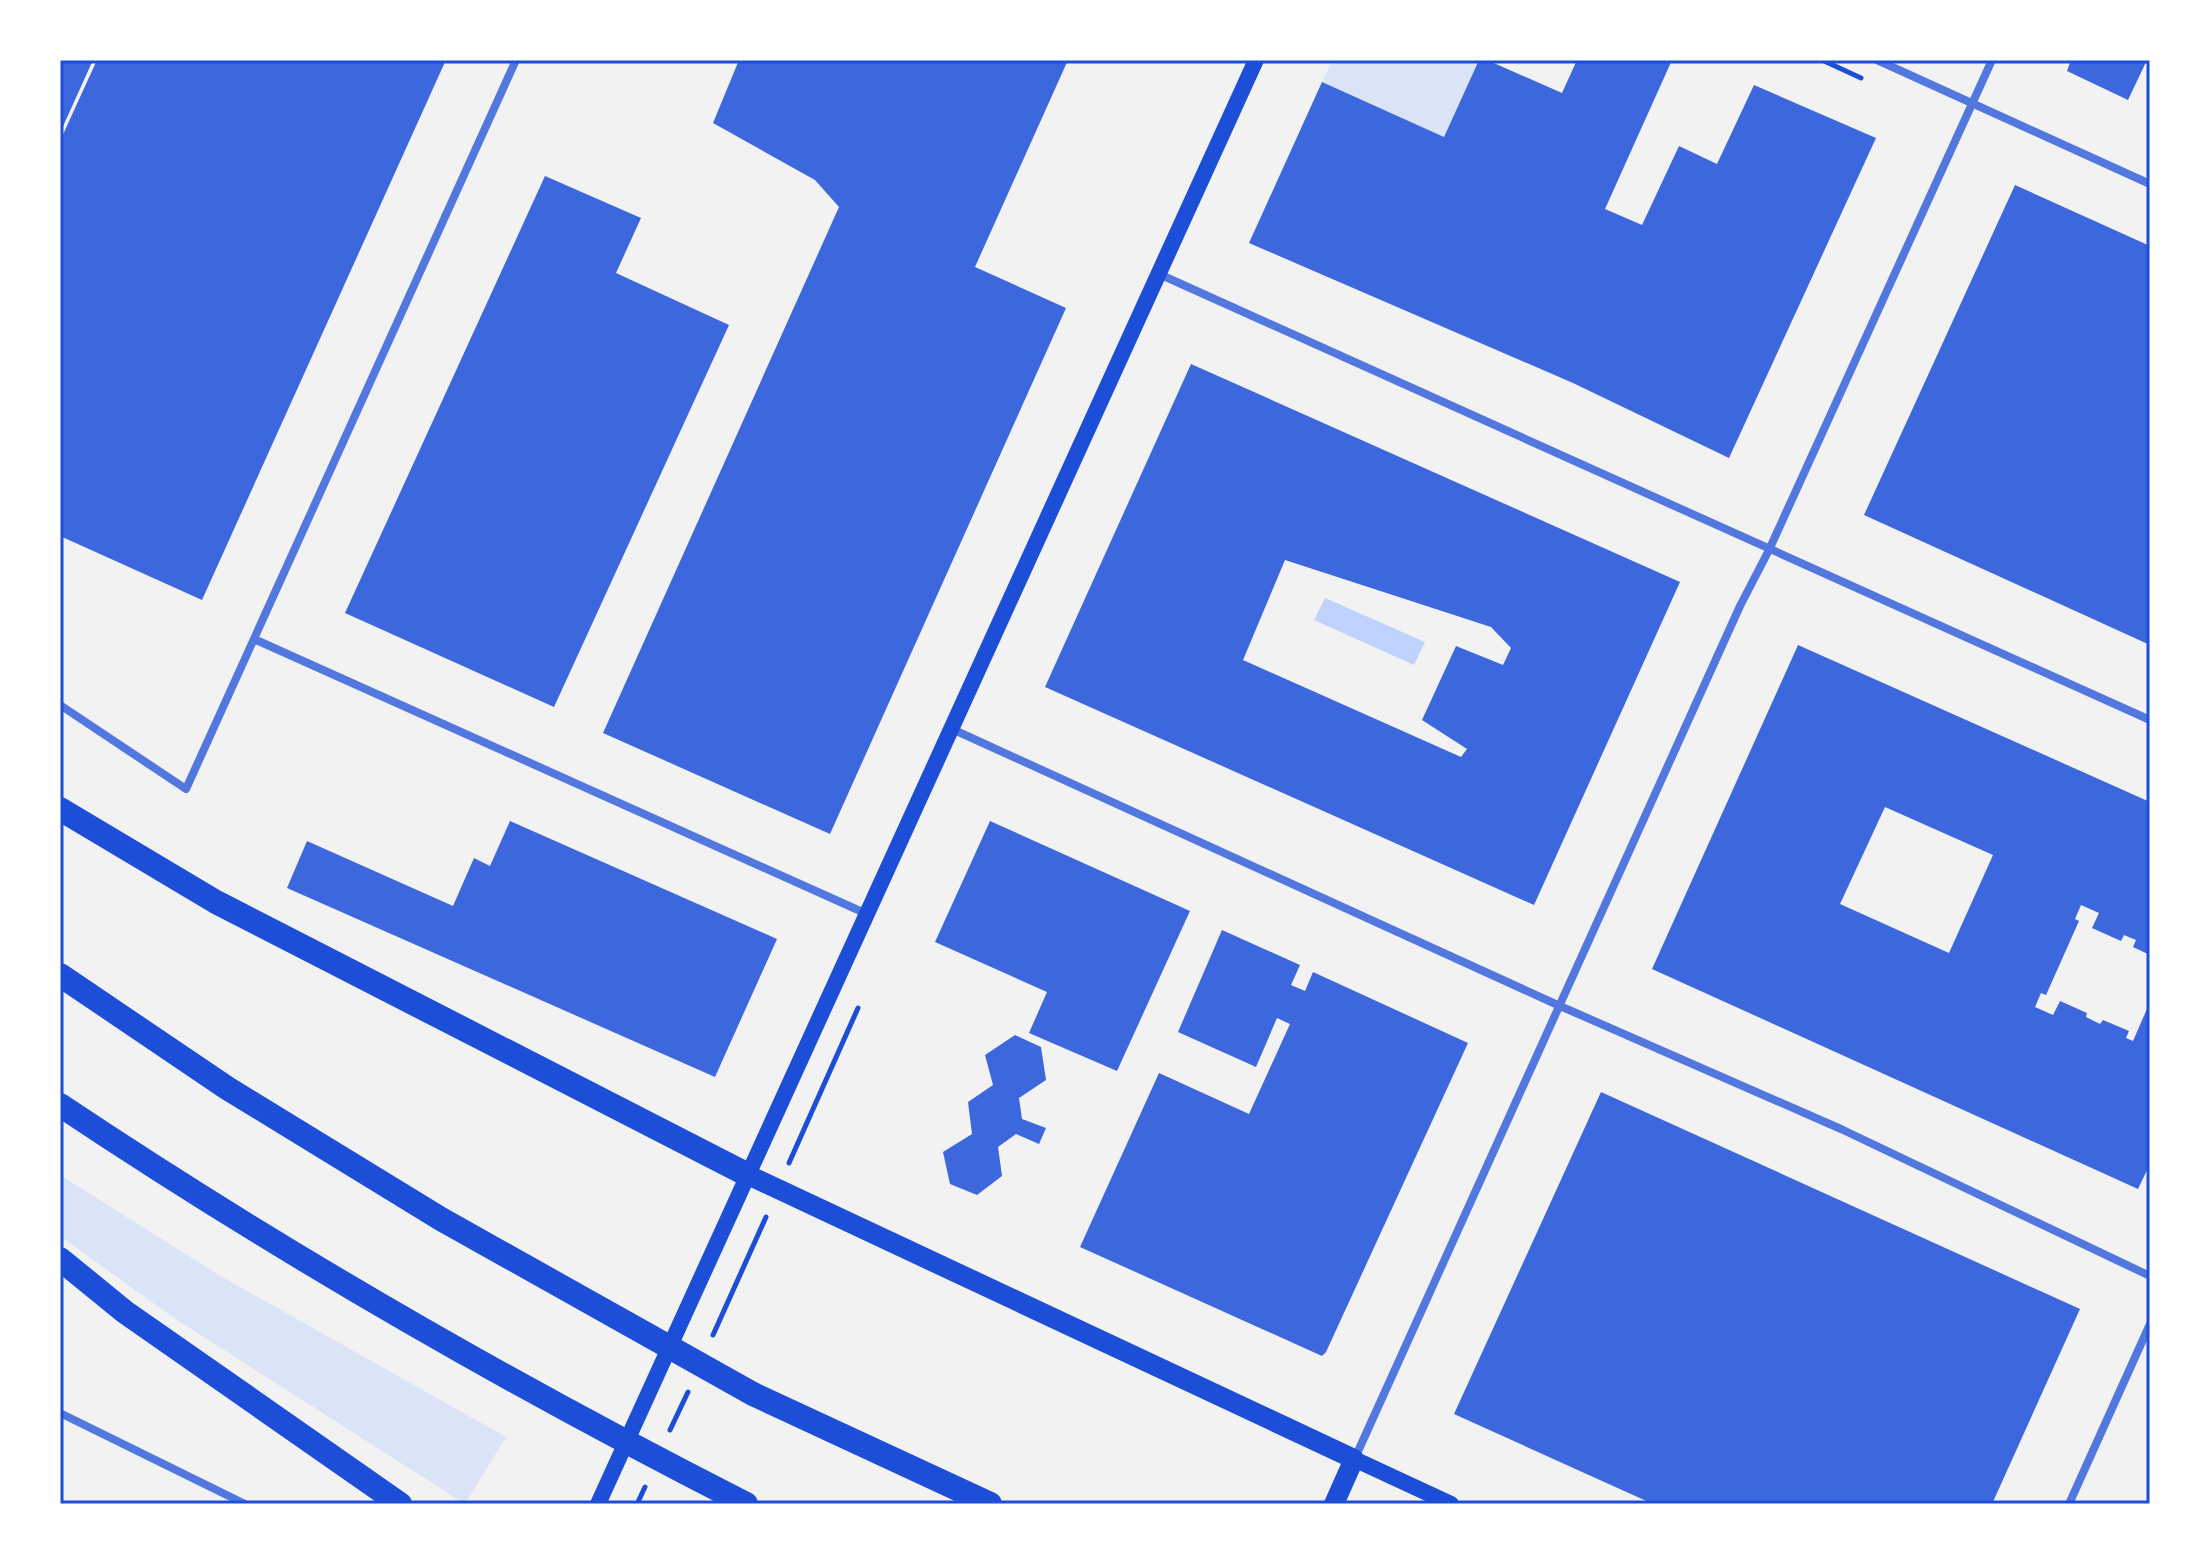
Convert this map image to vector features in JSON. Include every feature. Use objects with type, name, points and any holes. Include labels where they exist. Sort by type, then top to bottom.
[{"type":"highway","points":[[60,809],[216,902],[748,1175]]},
{"type":"highway","points":[[60,975],[295,1131],[441,1219],[753,1394],[990,1504]]},
{"type":"highway","points":[[60,1105],[312,1265],[484,1364],[746,1504]]},
{"type":"highway","points":[[60,1259],[125,1312],[400,1504]]},
{"type":"main road","points":[[598,1504],[1256,60]]},
{"type":"main road","points":[[748,1175],[1451,1504]]},
{"type":"main road","points":[[1334,1504],[1354,1459]]},
{"type":"street","points":[[60,705],[186,789],[516,60]]},
{"type":"street","points":[[1877,60],[2150,184]]},
{"type":"street","points":[[1354,1459],[1740,606],[1769,550],[1992,60]]},
{"type":"street","points":[[1159,274],[2150,720]]},
{"type":"street","points":[[254,639],[867,914]]},
{"type":"street","points":[[951,729],[1560,1006],[1841,1129],[2150,1276]]},
{"type":"street","points":[[2069,1504],[2150,1324]]},
{"type":"street","points":[[60,1413],[245,1504]]},
{"type":"shaded area","points":[[1332,60],[1479,60],[1444,137],[1322,83]]},
{"type":"shaded area","points":[[60,1175],[219,1275],[506,1437],[465,1504],[174,1318],[60,1236]]},
{"type":"water","points":[[1325,598],[1425,642],[1414,665],[1314,620]]},
{"type":"building","points":[[60,60],[93,60],[60,133]]},
{"type":"building","points":[[97,60],[445,62],[202,600],[60,536],[60,141]]},
{"type":"building","points":[[739,60],[1068,60],[975,267],[1066,308],[830,834],[603,733],[839,207],[815,180],[713,123]]},
{"type":"building","points":[[1479,60],[1487,60],[1562,93],[1577,60],[1672,60],[1605,209],[1642,225],[1679,146],[1717,164],[1754,85],[1876,138],[1729,458],[1573,383],[1249,243],[1322,82],[1444,137]]},
{"type":"building","points":[[2071,60],[2147,60],[2128,100],[2067,71]]},
{"type":"building","points":[[545,176],[641,218],[616,273],[729,325],[554,707],[345,613]]},
{"type":"building","points":[[2015,185],[2150,246],[2150,645],[1864,515]]},
{"type":"building","points":[[1191,364],[1680,582],[1534,905],[1045,687]],"holes":[[[1285,560],[1491,627],[1511,648],[1503,665],[1456,646],[1422,720],[1467,749],[1461,757],[1243,660]]]},
{"type":"building","points":[[1798,645],[2150,802],[2150,955],[2133,947],[2136,940],[2124,935],[2121,941],[2092,928],[2099,913],[2081,905],[2075,919],[2079,921],[2046,995],[2041,993],[2035,1007],[2053,1015],[2060,1001],[2087,1013],[2086,1017],[2100,1024],[2103,1020],[2129,1031],[2126,1038],[2133,1041],[2150,1002],[2150,1164],[2138,1189],[1652,969]],"holes":[[[1885,807],[1993,855],[1949,953],[1840,904]]]},
{"type":"building","points":[[510,821],[777,939],[715,1077],[287,888],[307,841],[453,906],[474,858],[490,866]]},
{"type":"building","points":[[990,821],[1190,911],[1117,1071],[1029,1033],[1047,992],[935,942]]},
{"type":"building","points":[[1222,930],[1300,965],[1291,985],[1305,991],[1313,972],[1468,1043],[1322,1356],[1080,1247],[1159,1073],[1249,1114],[1290,1024],[1277,1018],[1256,1067],[1178,1032]]},
{"type":"building","points":[[1015,1035],[1041,1047],[1046,1080],[1019,1098],[1022,1119],[1046,1128],[1039,1144],[1016,1134],[998,1147],[1002,1176],[977,1195],[950,1184],[943,1152],[972,1134],[968,1102],[993,1085],[985,1055]]},
{"type":"building","points":[[1601,1092],[2080,1309],[1992,1504],[1653,1504],[1454,1414]]}]
